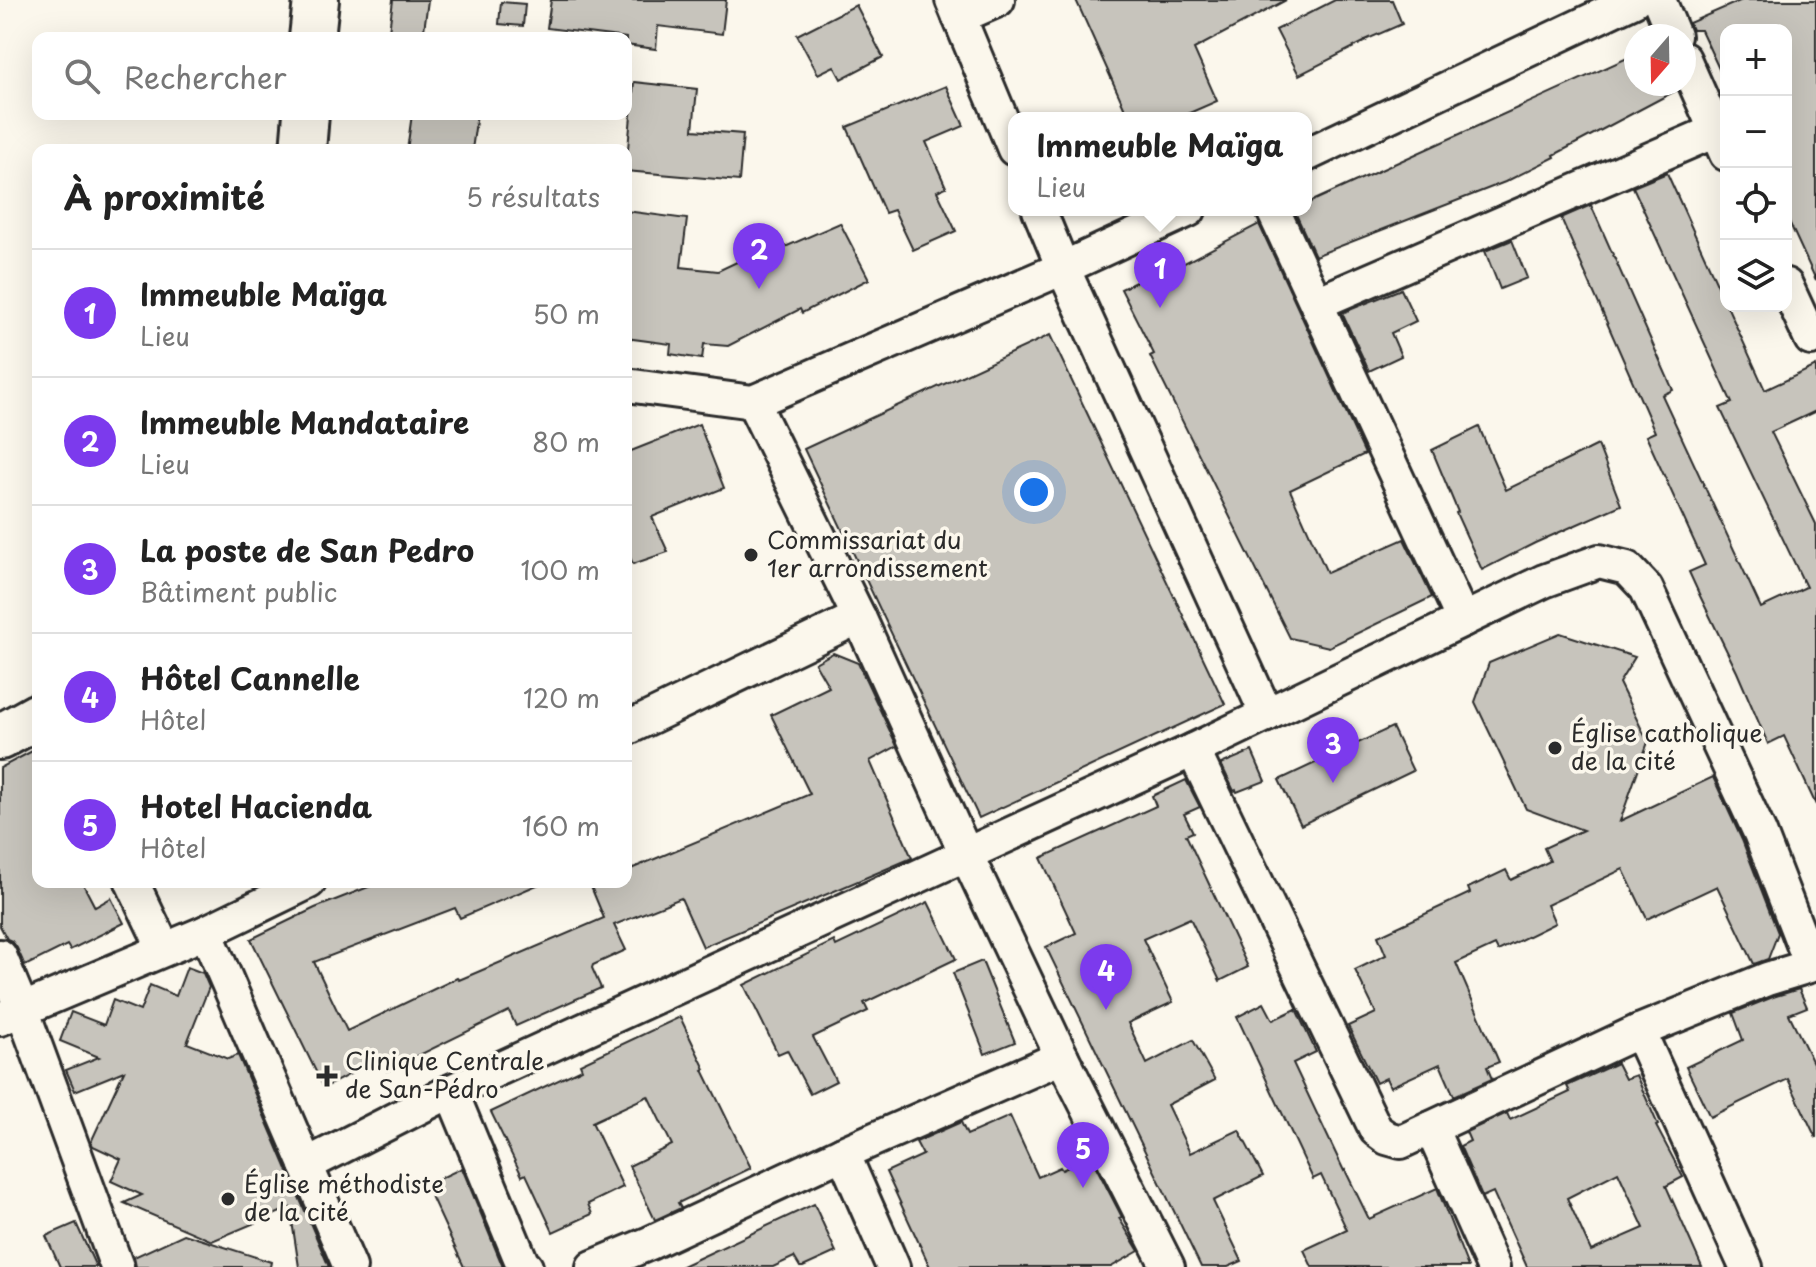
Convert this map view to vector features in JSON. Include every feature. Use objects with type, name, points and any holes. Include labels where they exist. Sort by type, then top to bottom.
[{"type":"main road","points":[[313,32],[316,0]]},
{"type":"main road","points":[[304,144],[306,120]]},
{"type":"main road","points":[[0,737],[32,719]]},
{"type":"street","points":[[998,0],[955,9],[1008,135]]},
{"type":"street","points":[[1312,152],[1634,0]]},
{"type":"street","points":[[1659,0],[1669,24]]},
{"type":"street","points":[[1696,86],[1720,141]]},
{"type":"street","points":[[1317,303],[1720,143]]},
{"type":"street","points":[[1041,216],[1267,715]]},
{"type":"street","points":[[632,386],[753,402],[1176,216]]},
{"type":"street","points":[[1276,216],[1463,620]]},
{"type":"street","points":[[1792,298],[1811,339]]},
{"type":"street","points":[[753,402],[859,617],[1062,1057],[1168,1267]]},
{"type":"street","points":[[306,1165],[451,1091],[1193,750],[1544,581],[1599,561],[1627,568],[1646,588],[1760,833],[1814,965],[1767,979],[1639,1031],[1401,1142],[1387,1138],[1376,1130],[1193,750]]},
{"type":"street","points":[[632,726],[859,617]]},
{"type":"street","points":[[135,888],[164,949]]},
{"type":"street","points":[[11,1014],[206,932],[297,888]]},
{"type":"street","points":[[206,932],[350,1267]]},
{"type":"street","points":[[0,956],[11,1014],[117,1267]]},
{"type":"street","points":[[1639,1031],[1746,1267]]},
{"type":"street","points":[[593,1267],[656,1255],[843,1153],[1062,1057]]},
{"type":"street","points":[[451,1091],[526,1267]]},
{"type":"street","points":[[1431,1128],[1493,1267]]},
{"type":"street","points":[[843,1153],[893,1267]]},
{"type":"building","points":[[393,0],[428,0],[424,32],[389,31]]},
{"type":"building","points":[[551,0],[726,0],[722,34],[658,26],[656,49],[632,46],[632,32],[579,32],[547,28]]},
{"type":"building","points":[[1076,0],[1286,0],[1194,49],[1217,101],[1192,112],[1126,112]]},
{"type":"building","points":[[1335,0],[1392,0],[1402,24],[1299,75],[1276,30]]},
{"type":"building","points":[[1742,0],[1816,0],[1816,280],[1792,228],[1792,24],[1720,24],[1720,71],[1701,30],[1696,30],[1696,24],[1689,23]]},
{"type":"building","points":[[501,2],[525,4],[523,26],[499,24]]},
{"type":"building","points":[[856,5],[883,57],[841,79],[834,66],[818,74],[797,35]]},
{"type":"building","points":[[1624,59],[1624,96],[1666,96],[1505,182],[1315,256],[1297,216],[1312,216],[1312,201]]},
{"type":"building","points":[[634,82],[697,89],[693,130],[743,134],[739,181],[632,172],[632,144],[628,144]]},
{"type":"building","points":[[946,86],[964,126],[926,142],[946,187],[937,191],[956,231],[913,250],[894,210],[885,213],[847,127]]},
{"type":"building","points":[[411,120],[476,120],[473,144],[408,144]]},
{"type":"building","points":[[1667,173],[1720,290],[1720,312],[1730,312],[1765,390],[1816,366],[1816,411],[1771,432],[1816,524],[1816,805],[1784,736],[1768,744],[1689,572],[1705,565],[1646,436],[1655,432],[1561,218],[1591,205],[1673,390],[1662,395],[1761,608],[1806,587],[1720,408],[1732,403],[1633,187]]},
{"type":"building","points":[[632,212],[687,219],[681,267],[718,271],[766,248],[769,254],[840,223],[869,279],[802,313],[800,309],[728,346],[704,344],[702,359],[670,354],[671,344],[632,339]]},
{"type":"building","points":[[1259,224],[1365,454],[1290,490],[1327,573],[1404,539],[1432,597],[1329,647],[1290,638],[1150,356],[1154,354],[1121,289],[1171,265],[1173,269]]},
{"type":"building","points":[[1512,240],[1527,278],[1500,289],[1485,251]]},
{"type":"building","points":[[1401,289],[1416,321],[1391,333],[1401,356],[1369,371],[1342,313]]},
{"type":"building","points":[[1050,335],[1225,704],[979,818],[804,449]]},
{"type":"building","points":[[699,424],[724,488],[652,517],[668,552],[633,564],[632,562],[632,451]]},
{"type":"building","points":[[1479,427],[1506,490],[1598,445],[1621,505],[1482,570],[1432,450]]},
{"type":"building","points":[[1560,633],[1635,657],[1619,683],[1648,742],[1620,821],[1713,777],[1742,840],[1778,933],[1768,959],[1754,964],[1717,886],[1647,919],[1623,869],[1547,905],[1555,923],[1498,951],[1495,945],[1456,963],[1499,1062],[1487,1067],[1492,1079],[1454,1096],[1440,1064],[1390,1087],[1386,1078],[1376,1083],[1348,1026],[1376,1013],[1355,970],[1386,955],[1378,936],[1470,893],[1468,888],[1506,870],[1511,880],[1550,861],[1544,848],[1583,830],[1526,809],[1475,702],[1489,663]]},
{"type":"building","points":[[833,653],[858,663],[897,746],[870,761],[912,858],[703,947],[681,898],[614,925],[626,950],[593,965],[601,988],[516,1026],[509,1011],[387,1071],[380,1058],[324,1088],[251,939],[366,888],[530,888],[460,918],[455,908],[314,962],[347,1031],[457,978],[459,980],[604,918],[592,888],[632,888],[632,868],[810,794],[771,715],[829,687],[815,663]]},
{"type":"building","points":[[1392,727],[1413,771],[1301,825],[1279,780]]},
{"type":"building","points":[[32,751],[32,888],[85,888],[95,907],[111,898],[124,923],[70,950],[67,945],[25,966],[17,948],[7,939],[0,926],[0,768]]},
{"type":"building","points":[[1252,751],[1265,781],[1234,791],[1221,764]]},
{"type":"building","points":[[1186,780],[1200,807],[1184,814],[1193,832],[1186,835],[1248,967],[1220,981],[1190,918],[1143,939],[1173,1002],[1128,1023],[1147,1064],[1193,1040],[1215,1080],[1167,1105],[1190,1153],[1239,1130],[1263,1176],[1213,1201],[1242,1261],[1228,1267],[1201,1267],[1046,947],[1076,933],[1041,858],[1156,806],[1152,796]]},
{"type":"building","points":[[928,902],[956,959],[864,1003],[868,1011],[813,1037],[836,1081],[810,1094],[787,1050],[778,1054],[744,985],[834,941],[836,946]]},
{"type":"building","points":[[982,961],[1015,1042],[985,1054],[953,973]]},
{"type":"building","points":[[187,967],[203,973],[209,987],[187,1043],[228,1059],[238,1055],[329,1267],[299,1267],[290,1208],[212,1241],[124,1203],[142,1195],[111,1181],[121,1159],[93,1146],[91,1142],[124,1071],[75,1091],[66,1070],[99,1057],[60,1041],[71,1012],[104,1025],[113,1000],[140,1011],[150,985],[176,996]]},
{"type":"building","points":[[1799,989],[1807,1007],[1789,1014],[1816,1069],[1816,1138],[1788,1079],[1710,1117],[1686,1067],[1743,1040],[1733,1013]]},
{"type":"building","points":[[1264,1003],[1273,1020],[1296,1009],[1316,1052],[1293,1063],[1369,1219],[1437,1188],[1468,1267],[1312,1267],[1304,1250],[1347,1230],[1321,1175],[1313,1179],[1237,1017]]},
{"type":"building","points":[[680,1017],[751,1168],[678,1203],[681,1208],[655,1220],[629,1166],[672,1145],[648,1096],[592,1122],[623,1187],[588,1204],[592,1214],[553,1232],[526,1174],[522,1176],[491,1112],[582,1069],[580,1064]]},
{"type":"building","points":[[1617,1063],[1625,1079],[1636,1075],[1656,1126],[1683,1177],[1666,1186],[1702,1267],[1527,1267],[1493,1192],[1482,1197],[1460,1146],[1470,1141],[1466,1132],[1507,1113],[1510,1120],[1570,1092],[1567,1086]],"holes":[[[1618,1172],[1644,1228],[1591,1251],[1567,1198]]]},
{"type":"building","points":[[1010,1116],[1038,1177],[1091,1157],[1122,1217],[1119,1218],[1139,1251],[1111,1267],[930,1267],[886,1172],[923,1155],[916,1142],[961,1122],[967,1135]]},
{"type":"building","points":[[462,1168],[503,1267],[464,1267],[426,1185]]},
{"type":"building","points":[[814,1204],[836,1252],[803,1267],[794,1257],[773,1267],[680,1267]]},
{"type":"building","points":[[76,1223],[96,1267],[60,1267],[46,1236]]},
{"type":"building","points":[[184,1234],[271,1262],[270,1267],[136,1267],[134,1257]]},
{"type":"place","name":"Immeuble Mandataire","points":[[759,289]]},
{"type":"place","name":"Immeuble Maïga","points":[[1160,308]]},
{"type":"place","name":"Commissariat du 1er arrondissement","points":[[751,555]]},
{"type":"place","name":"Église catholique de la cité","points":[[1555,748]]},
{"type":"place","name":"La poste de San Pedro","points":[[1333,783]]},
{"type":"place","name":"Hôtel Cannelle","points":[[1106,1010]]},
{"type":"place","name":"Clinique Centrale de San-Pédro","points":[[327,1076]]},
{"type":"place","name":"Hotel Hacienda","points":[[1083,1188]]},
{"type":"place","name":"Église méthodiste de la cité","points":[[228,1199]]}]
